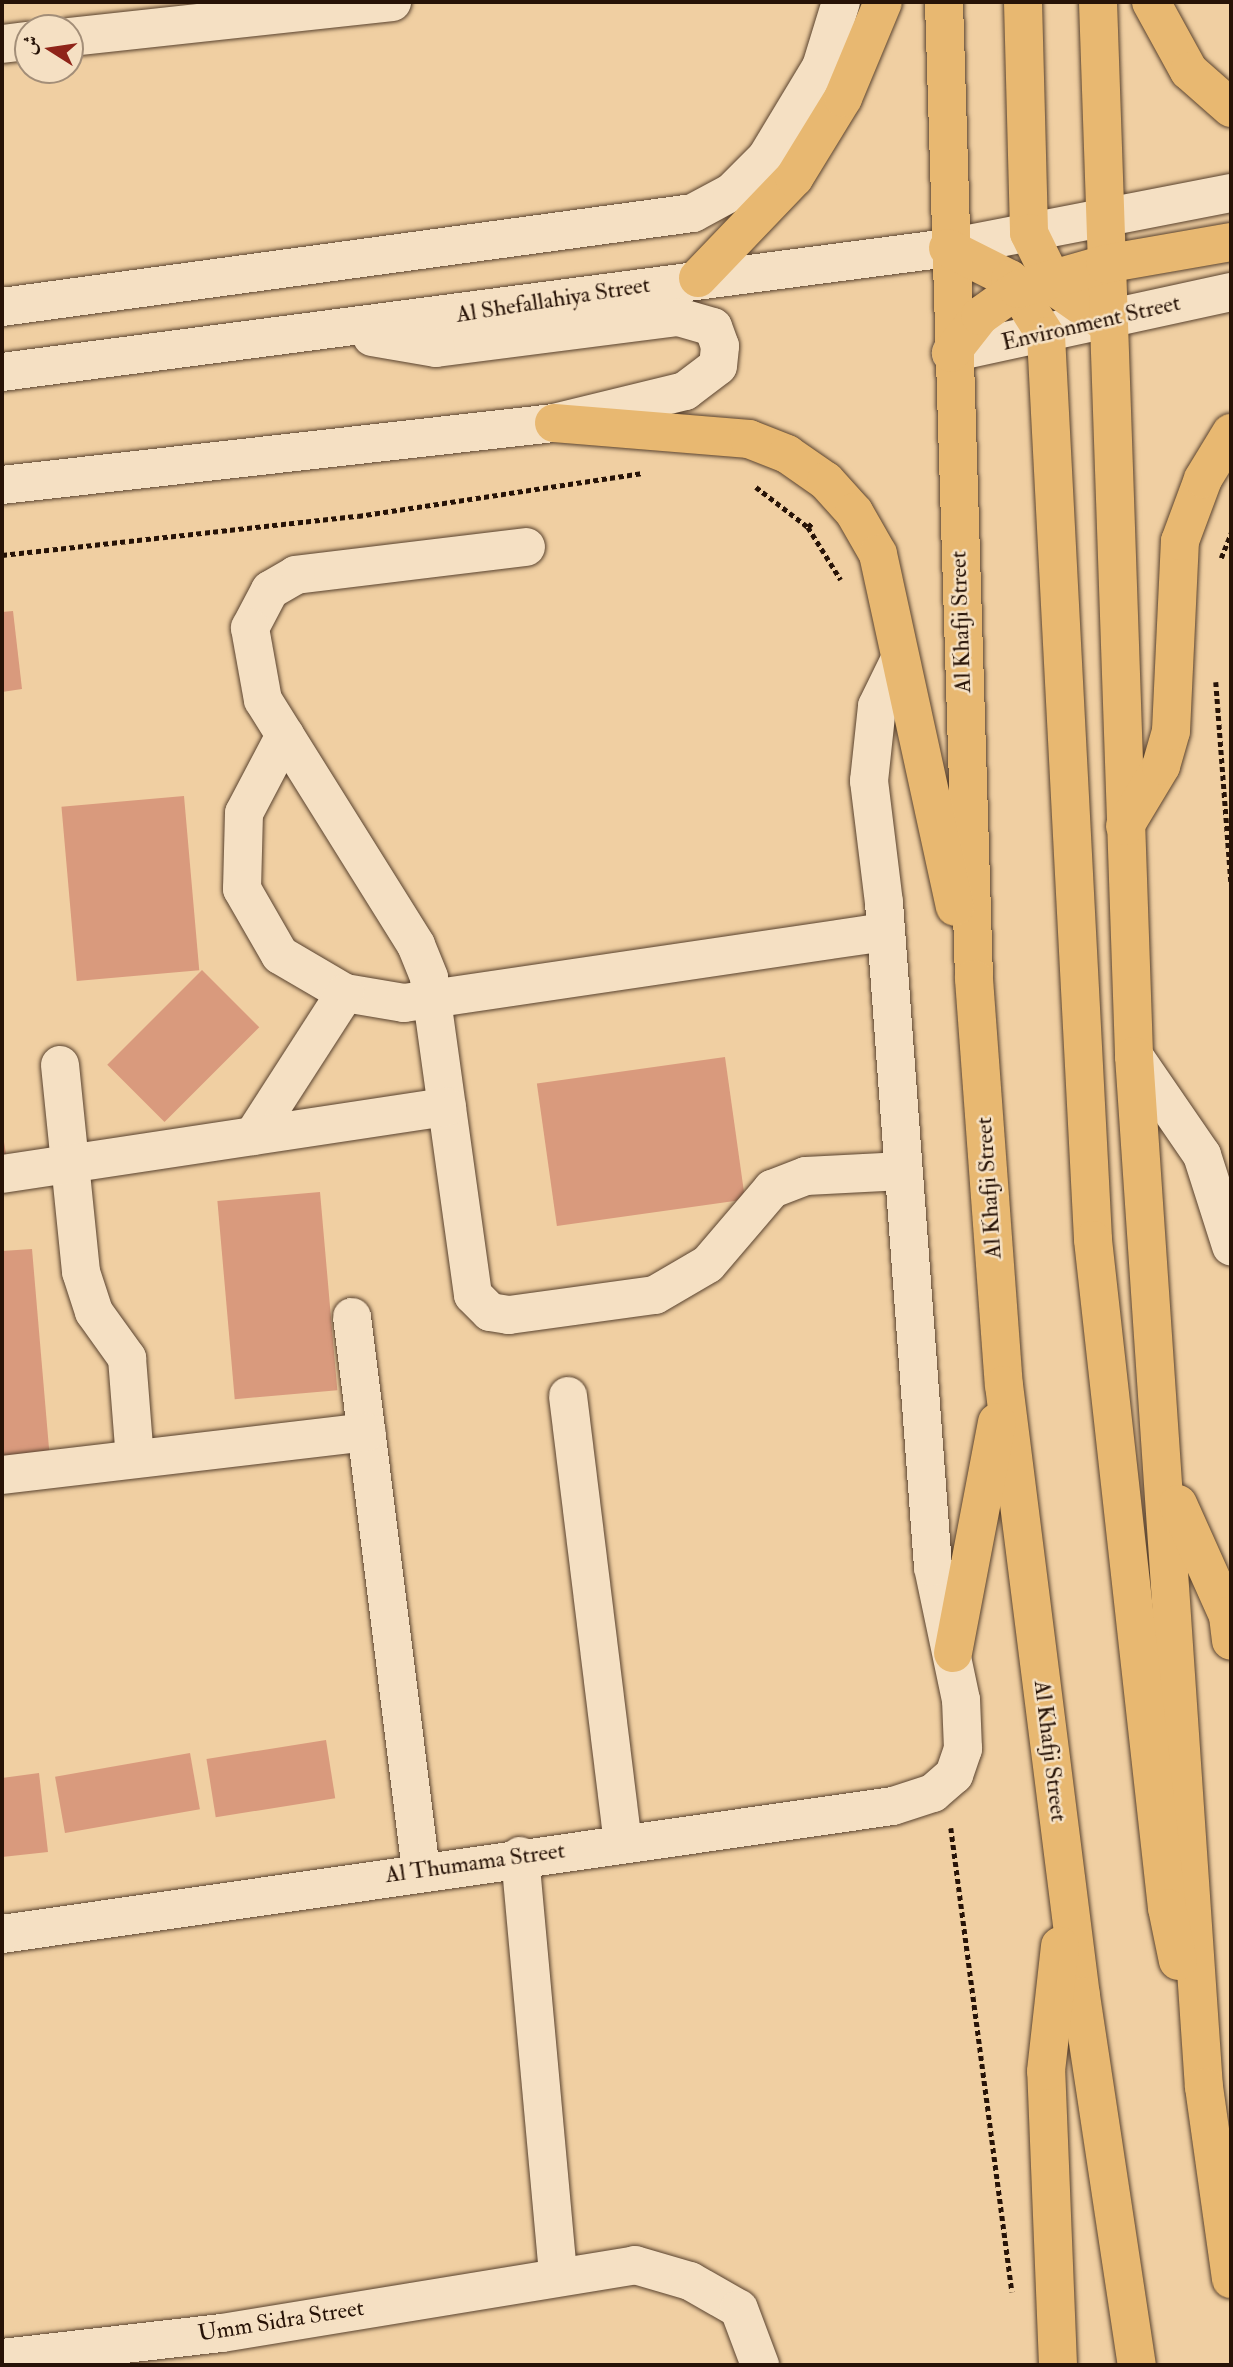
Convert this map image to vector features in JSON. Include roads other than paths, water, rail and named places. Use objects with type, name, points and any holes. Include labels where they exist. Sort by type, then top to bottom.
[{"type":"highway","points":[[698,278],[793,178],[843,98],[883,2]]},
{"type":"highway","name":"Al Khafji Street","points":[[944,2],[951,353],[974,979],[1003,1385],[1067,1885],[1137,2365]]},
{"type":"highway","points":[[1023,2],[1029,233],[1034,284],[1046,336],[1093,1240],[1167,1908],[1205,2087]]},
{"type":"highway","points":[[1098,2],[1106,323],[1134,1056],[1168,1482],[1205,2087],[1231,2279]]},
{"type":"highway","points":[[1151,2],[1160,28],[1189,71],[1231,108]]},
{"type":"highway","points":[[951,353],[980,316],[1034,284],[1105,264],[1231,242]]},
{"type":"highway","points":[[948,248],[1034,284],[1106,323]]},
{"type":"highway","points":[[554,423],[749,439],[787,454],[838,493],[878,554],[974,979]]},
{"type":"highway","points":[[1125,826],[1161,766],[1171,732],[1180,541],[1203,479],[1231,433]]},
{"type":"highway","points":[[953,1653],[1003,1385]]},
{"type":"highway","points":[[1168,1482],[1228,1616],[1231,1641]]},
{"type":"highway","points":[[1058,2365],[1045,2071],[1067,1885]]},
{"type":"street","points":[[84,35],[392,2]]},
{"type":"street","points":[[2,307],[649,223],[693,213],[732,192],[791,122],[821,67],[841,2]]},
{"type":"street","points":[[1103,218],[1231,192]]},
{"type":"street","name":"Al Shefallahiya Street","points":[[2,372],[356,330],[698,278],[948,248],[1103,218]]},
{"type":"street","name":"Environment Street","points":[[951,353],[1106,323],[1231,292]]},
{"type":"street","points":[[2,485],[554,423],[685,391],[718,366],[720,346],[713,327],[678,317],[436,348],[356,330]]},
{"type":"street","points":[[2,509],[74,476]]},
{"type":"street","points":[[526,547],[311,572],[270,590],[253,614],[250,654],[263,700],[416,945],[434,1000],[469,1284],[480,1305],[499,1315],[655,1295],[708,1264],[772,1189],[806,1176],[903,1171]]},
{"type":"street","points":[[900,660],[877,706],[868,756],[886,932],[933,1567],[953,1653]]},
{"type":"street","points":[[285,734],[243,813],[243,889],[280,955],[345,993],[374,1001],[434,1000],[886,932]]},
{"type":"street","points":[[253,1136],[345,993]]},
{"type":"street","points":[[1134,1056],[1202,1155],[1231,1246]]},
{"type":"street","points":[[60,1065],[86,1293],[127,1358],[135,1459]]},
{"type":"street","points":[[2,1174],[447,1107]]},
{"type":"street","points":[[352,1317],[421,1871]]},
{"type":"street","points":[[568,1396],[623,1842]]},
{"type":"street","points":[[2,1475],[366,1432]]},
{"type":"street","name":"Al Thumama Street","points":[[2,1934],[520,1856],[900,1805],[945,1786],[963,1749],[953,1653]]},
{"type":"street","points":[[520,1856],[558,2273]]},
{"type":"street","name":"Umm Sidra Street","points":[[2,2358],[222,2333],[558,2273],[635,2265],[690,2281],[739,2309],[760,2365]]}]
